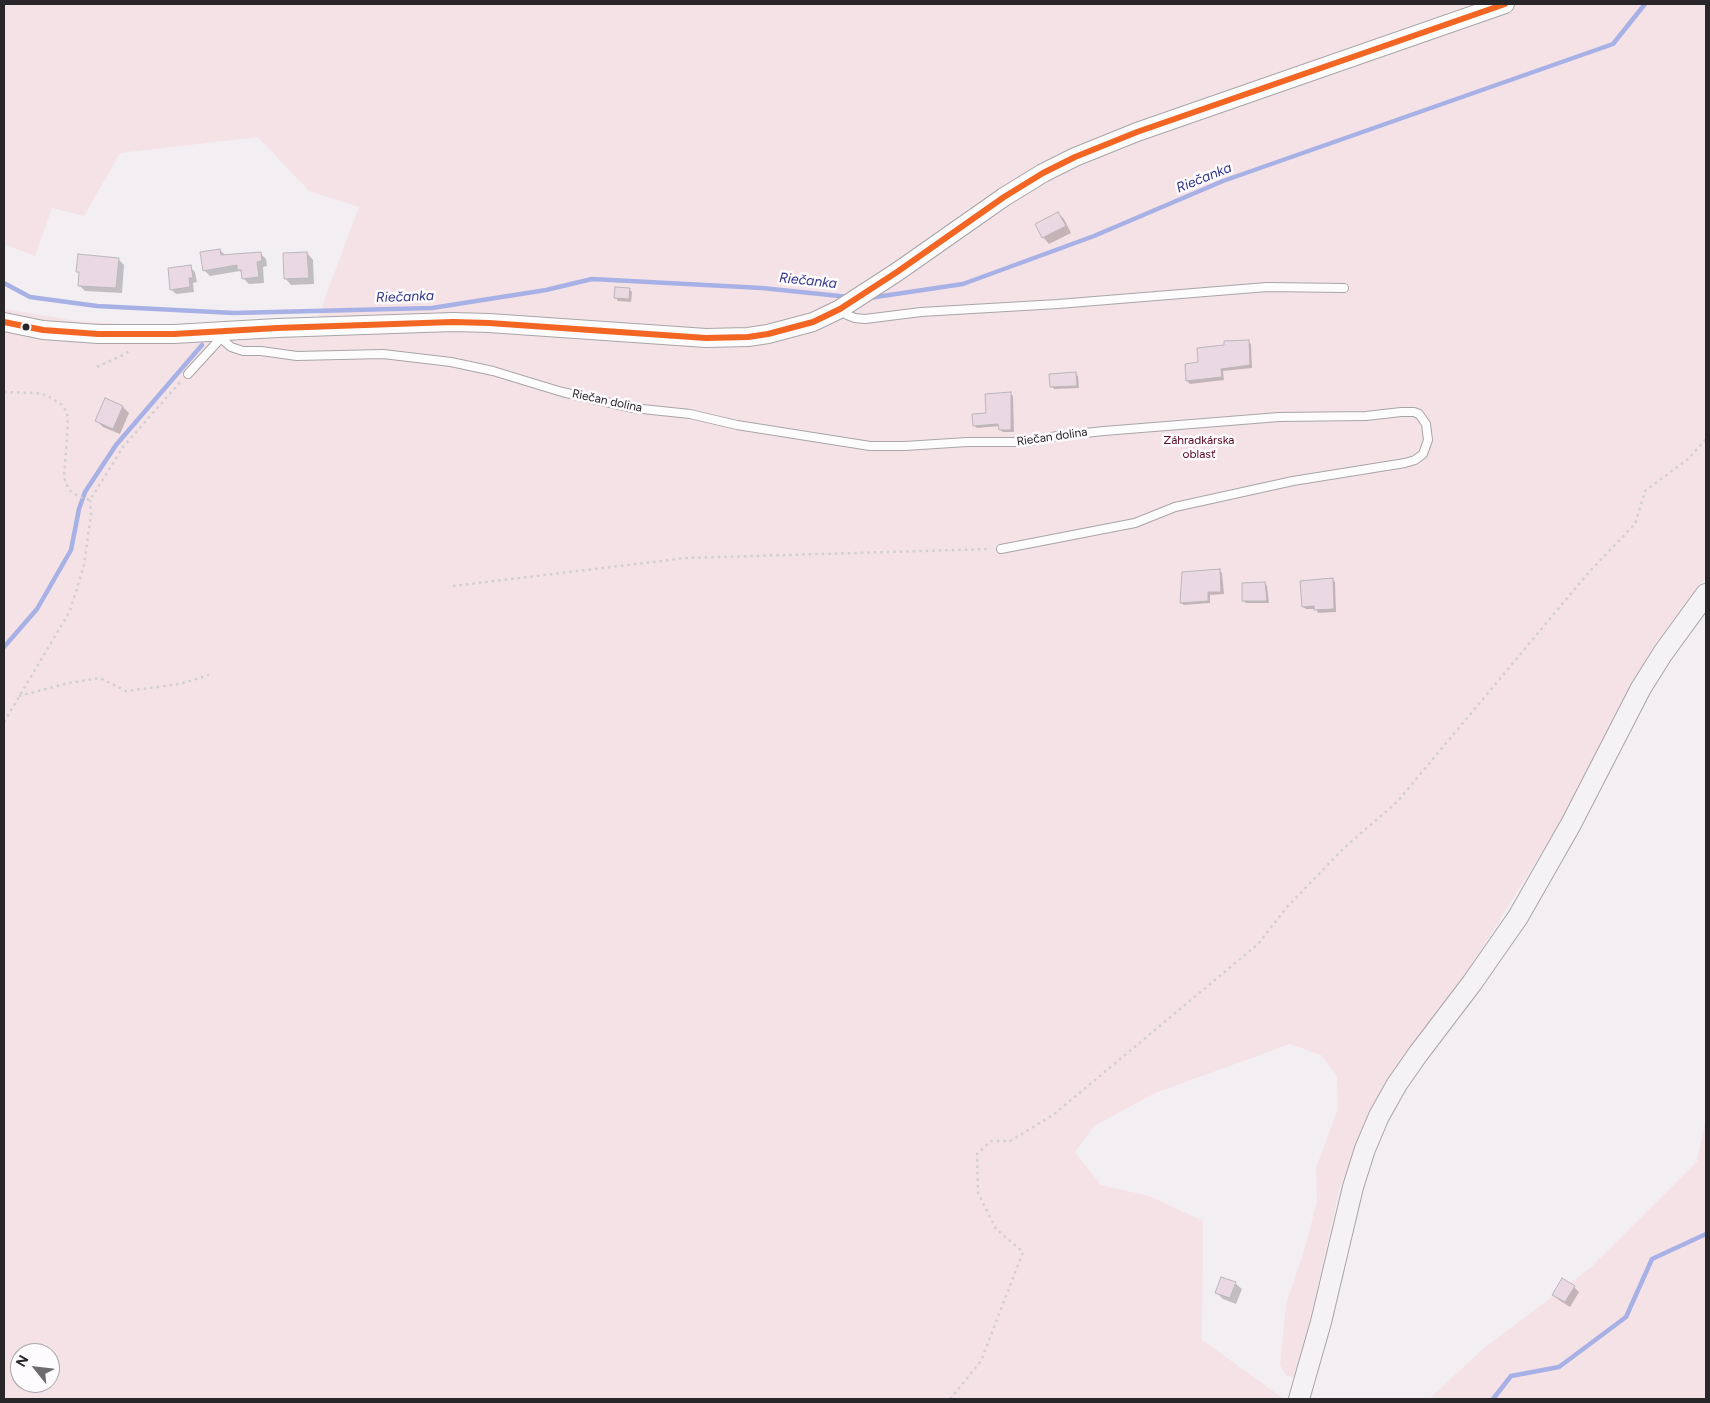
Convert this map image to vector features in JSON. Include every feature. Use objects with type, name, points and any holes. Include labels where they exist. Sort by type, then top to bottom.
[{"type":"main road","points":[[1299,1399],[1321,1322],[1353,1187],[1365,1148],[1379,1116],[1397,1084],[1478,976],[1518,917],[1571,824],[1641,688],[1663,653],[1706,594]]},
{"type":"street","points":[[4,322],[68,333],[221,335],[316,327],[453,322],[728,339],[748,338],[791,329],[813,322],[851,302],[1004,197],[1043,173],[1075,157],[1137,132],[1504,4]]},
{"type":"lane","points":[[851,302],[848,315],[866,319],[929,312],[1058,304],[1267,287],[1344,288]]},
{"type":"lane","points":[[188,374],[221,335]]},
{"type":"lane","name":"Riečan dolina","points":[[221,335],[231,348],[243,351],[261,351],[297,356],[383,354],[451,362],[562,392],[633,408],[690,414],[737,425],[870,446],[1024,442],[1104,431],[1279,417],[1366,416],[1401,412],[1419,414],[1426,424],[1428,440],[1423,454],[1415,460],[1405,463],[1293,481],[1175,507],[1135,523],[1001,549]]},
{"type":"path","points":[[97,367],[130,350],[135,334]]},
{"type":"path","points":[[4,722],[70,611],[84,565],[91,515],[90,500],[123,447],[188,374]]},
{"type":"path","points":[[4,392],[46,395],[61,404],[67,412],[68,424],[64,478],[69,490],[78,497],[90,500]]},
{"type":"path","points":[[950,1399],[981,1361],[1023,1252],[996,1229],[978,1193],[977,1154],[991,1141],[1010,1141],[1053,1115],[1258,944],[1287,907],[1345,847],[1397,802],[1589,572],[1635,524],[1646,490],[1688,459],[1706,439]]},
{"type":"path","points":[[453,586],[686,558],[1001,549]]},
{"type":"path","points":[[20,696],[69,683],[100,678],[126,691],[180,684],[209,675]]},
{"type":"green space","name":"Záhradkárska oblasť","points":[[4,4],[1706,4],[1706,578],[1652,648],[1561,821],[1458,987],[1408,1050],[1372,1110],[1340,1187],[1297,1377],[1286,1376],[1280,1365],[1286,1305],[1305,1248],[1317,1201],[1316,1168],[1338,1109],[1337,1076],[1321,1055],[1290,1044],[1155,1093],[1094,1126],[1075,1152],[1101,1185],[1149,1196],[1203,1221],[1202,1340],[1284,1399],[4,1399],[4,309],[77,321],[227,331],[274,318],[318,317],[359,207],[309,191],[258,137],[120,153],[84,216],[52,208],[35,256],[4,244]]},
{"type":"green space","points":[[1706,1117],[1706,1399],[1429,1399],[1483,1349],[1590,1268],[1697,1162]]},
{"type":"building","points":[[1058,212],[1066,226],[1042,238],[1035,224]]},
{"type":"building","points":[[220,249],[221,255],[261,252],[262,261],[257,262],[259,277],[242,279],[241,270],[237,270],[237,265],[203,271],[200,252]]},
{"type":"building","points":[[307,252],[309,278],[284,279],[283,253]]},
{"type":"building","points":[[78,254],[119,258],[116,288],[78,286],[79,272],[76,272]]},
{"type":"building","points":[[191,265],[193,278],[189,278],[190,287],[170,290],[168,268]]},
{"type":"building","points":[[615,287],[630,288],[629,299],[614,298]]},
{"type":"building","points":[[1249,340],[1250,365],[1221,369],[1222,377],[1186,381],[1185,364],[1198,362],[1197,348],[1224,345],[1224,341]]},
{"type":"building","points":[[1076,372],[1077,386],[1050,387],[1049,374]]},
{"type":"building","points":[[1011,392],[1011,430],[999,430],[998,424],[973,426],[972,414],[986,413],[985,394]]},
{"type":"building","points":[[105,398],[123,406],[113,429],[95,421]]},
{"type":"building","points":[[1220,569],[1221,592],[1208,592],[1208,601],[1180,603],[1182,572]]},
{"type":"building","points":[[1333,578],[1334,609],[1314,610],[1314,606],[1302,607],[1300,581]]},
{"type":"building","points":[[1265,582],[1267,601],[1242,601],[1242,583]]},
{"type":"building","points":[[1221,1277],[1236,1282],[1230,1298],[1215,1293]]},
{"type":"building","points":[[1562,1278],[1575,1286],[1565,1302],[1552,1295]]},
{"type":"waterway","name":"Riečanka","points":[[869,298],[963,284],[1094,236],[1223,181],[1613,44],[1645,4]]},
{"type":"waterway","name":"Riečanka","points":[[4,283],[30,297],[97,306],[234,313],[432,308],[546,290],[592,279],[762,288],[849,297]]},
{"type":"waterway","points":[[4,647],[37,609],[71,550],[79,509],[85,492],[116,445],[202,345]]},
{"type":"waterway","points":[[1493,1399],[1511,1376],[1559,1367],[1626,1317],[1652,1259],[1706,1234]]},
{"type":"transit line","points":[[4,322],[43,330],[98,334],[174,334],[277,328],[453,322],[706,338],[748,337],[768,334],[813,322],[840,309],[897,272],[1004,197],[1043,173],[1075,157],[1137,132],[1505,4]]}]
